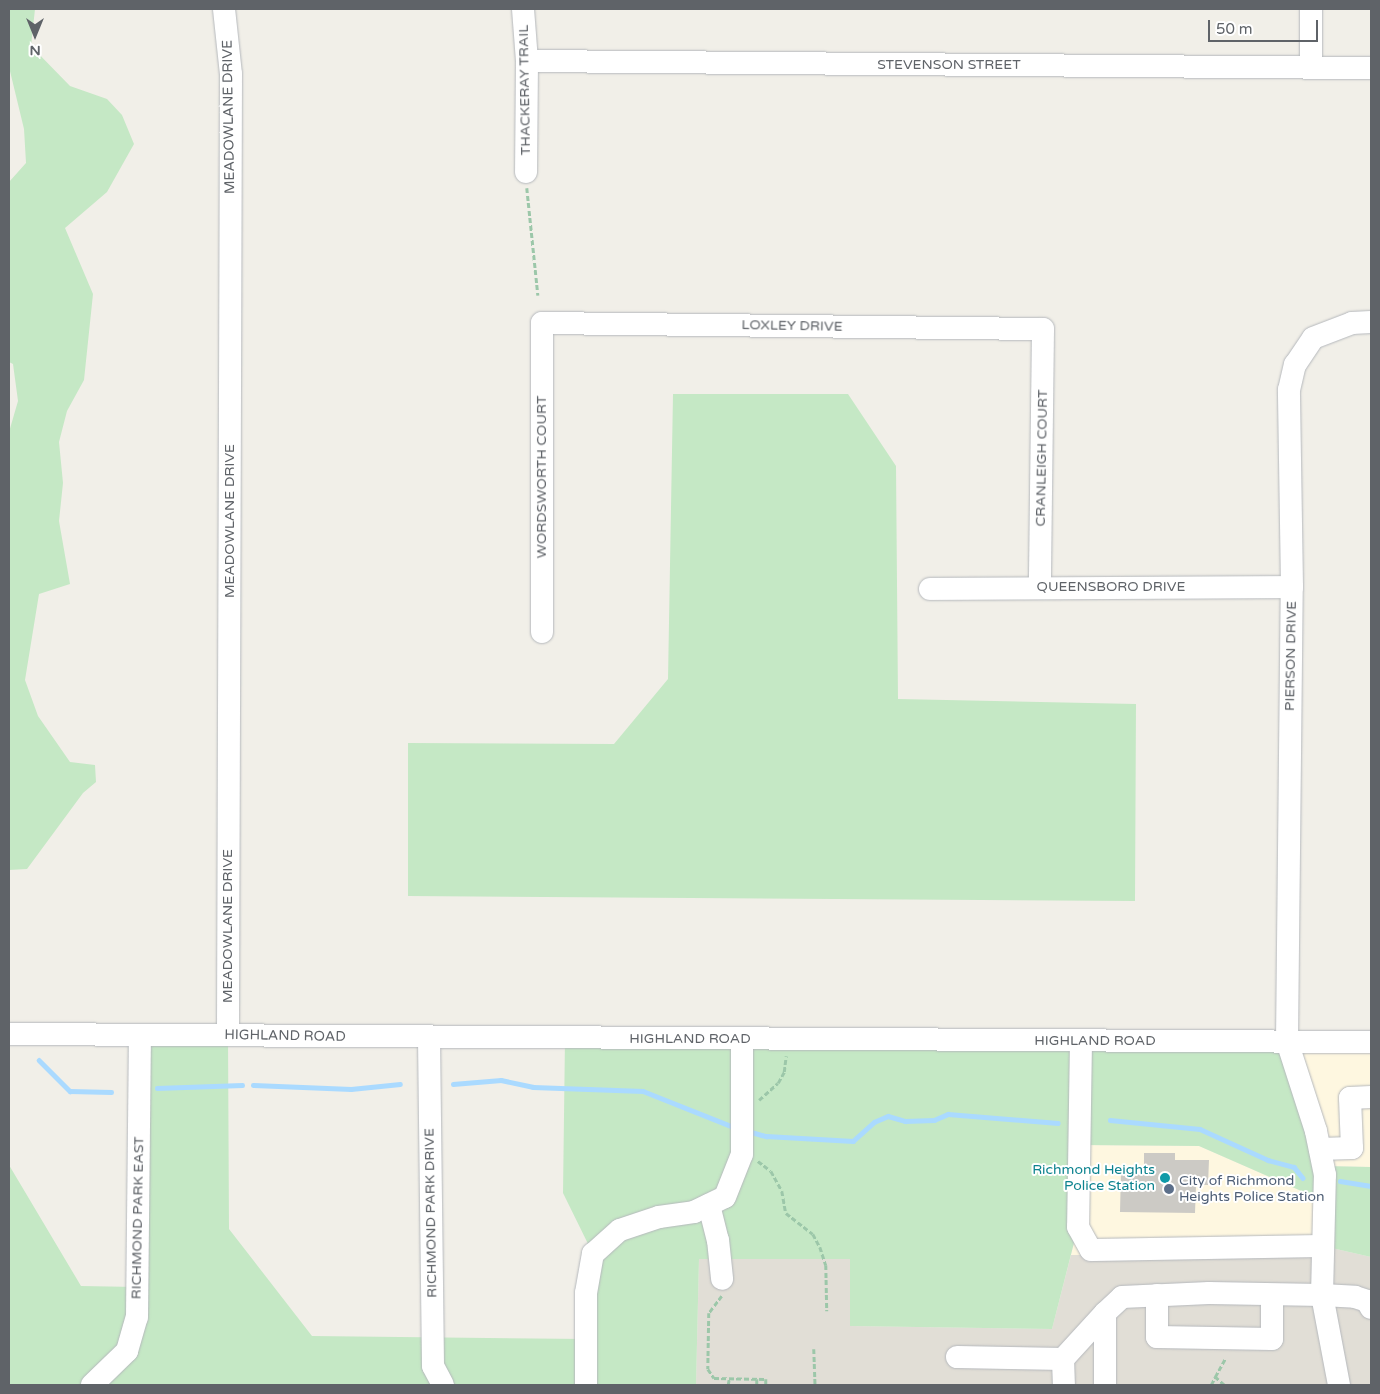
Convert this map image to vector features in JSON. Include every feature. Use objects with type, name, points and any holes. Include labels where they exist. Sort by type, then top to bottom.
[{"type":"street","name":"MEADOWLANE DRIVE","points":[[224,9],[231,74],[228,1035]]},
{"type":"street","name":"THACKERAY TRAIL","points":[[523,9],[527,61],[526,172]]},
{"type":"street","points":[[1311,9],[1311,68]]},
{"type":"street","name":"STEVENSON STREET","points":[[527,61],[1371,68]]},
{"type":"street","name":"PIERSON DRIVE","points":[[1339,1385],[1322,1295],[1325,1175],[1320,1149],[1287,1042],[1292,587],[1289,390],[1295,365],[1313,338],[1352,323],[1371,322]]},
{"type":"street","name":"LOXLEY DRIVE","points":[[542,323],[1043,329]]},
{"type":"street","name":"WORDSWORTH COURT","points":[[542,323],[542,632]]},
{"type":"street","name":"CRANLEIGH COURT","points":[[1040,587],[1043,329]]},
{"type":"street","name":"QUEENSBORO DRIVE","points":[[930,589],[1292,587]]},
{"type":"street","name":"HIGHLAND ROAD","points":[[9,1034],[429,1038],[1371,1042]]},
{"type":"street","name":"RICHMOND PARK EAST","points":[[92,1385],[127,1351],[137,1317],[140,1035]]},
{"type":"street","name":"RICHMOND PARK DRIVE","points":[[429,1038],[433,1366],[443,1385]]},
{"type":"street","points":[[586,1385],[586,1293],[593,1254],[620,1230],[659,1217],[694,1212],[725,1197],[742,1154],[749,1106],[742,1038]]},
{"type":"street","points":[[1081,1040],[1078,1227],[1091,1250],[1323,1246]]},
{"type":"street","points":[[1320,1149],[1352,1148],[1350,1098],[1371,1097]]},
{"type":"street","points":[[709,1205],[718,1240],[722,1279]]},
{"type":"street","points":[[1157,1295],[1157,1337],[1272,1339],[1272,1294]]},
{"type":"street","points":[[1064,1385],[1063,1359],[1104,1313],[1122,1297],[1157,1295],[1322,1295],[1355,1297],[1367,1301],[1371,1308]]},
{"type":"street","points":[[1104,1313],[1105,1385]]},
{"type":"street","points":[[957,1357],[1063,1359]]},
{"type":"path","points":[[526,172],[538,295]]},
{"type":"path","points":[[749,1106],[778,1083],[784,1072],[786,1051]]},
{"type":"path","points":[[771,1171],[782,1191],[786,1213],[813,1234],[820,1247],[826,1265],[827,1311]]},
{"type":"path","points":[[722,1279],[721,1285],[725,1288],[722,1297],[709,1313],[708,1369],[714,1378],[766,1379],[766,1385]]},
{"type":"path","points":[[814,1349],[815,1385]]},
{"type":"path","points":[[1211,1385],[1225,1359]]},
{"type":"path","points":[[1215,1377],[1224,1385]]},
{"type":"path","points":[[728,1385],[729,1379]]},
{"type":"path","points":[[757,1379],[757,1385]]},
{"type":"shaded area","points":[[1287,1041],[1371,1042],[1371,1167],[1323,1166]]},
{"type":"shaded area","points":[[1079,1145],[1199,1146],[1324,1201],[1323,1253],[1071,1255],[1078,1227]]},
{"type":"shaded area","points":[[1323,1246],[1371,1257],[1371,1385],[696,1385],[699,1259],[850,1259],[850,1326],[1052,1329],[1071,1255],[1322,1253]]},
{"type":"green space","points":[[9,9],[35,9],[31,46],[70,86],[107,99],[122,115],[134,144],[107,192],[65,228],[93,294],[84,380],[67,411],[59,442],[63,483],[59,521],[70,584],[39,594],[25,680],[38,716],[70,762],[95,765],[96,782],[83,793],[27,869],[9,870],[9,432],[18,401],[13,364],[9,362],[9,182],[26,163],[24,129],[9,67]]},
{"type":"green space","points":[[673,394],[848,394],[896,466],[898,699],[1136,704],[1135,901],[408,896],[408,743],[614,744],[668,679]]},
{"type":"green space","points":[[140,1035],[228,1035],[229,1229],[312,1336],[585,1339],[593,1254],[563,1193],[565,1038],[1287,1041],[1323,1166],[1371,1167],[1371,1257],[1323,1246],[1324,1201],[1199,1146],[1080,1145],[1078,1227],[1052,1329],[850,1326],[850,1259],[699,1259],[696,1385],[9,1385],[9,1165],[81,1286],[137,1287]]},
{"type":"building","name":"Richmond Heights Police Station","points":[[1144,1153],[1175,1153],[1175,1160],[1209,1160],[1208,1185],[1196,1185],[1195,1213],[1120,1212],[1121,1170],[1144,1171]]},
{"type":"waterway","points":[[39,1060],[70,1091],[111,1092]]},
{"type":"waterway","points":[[453,1084],[501,1080],[533,1087],[643,1091],[736,1128]]},
{"type":"waterway","points":[[253,1085],[351,1089],[400,1084]]},
{"type":"waterway","points":[[157,1088],[242,1085]]},
{"type":"waterway","points":[[748,1131],[766,1136],[853,1141],[874,1122],[888,1116],[905,1121],[934,1120],[948,1114],[1058,1123]]},
{"type":"waterway","points":[[1110,1120],[1200,1129],[1268,1160],[1294,1167],[1303,1178]]},
{"type":"waterway","points":[[1340,1181],[1371,1186]]},
{"type":"place","name":"Richmond Heights Police Station","points":[[1165,1178]]},
{"type":"place","name":"City of Richmond Heights Police Station","points":[[1169,1189]]}]
